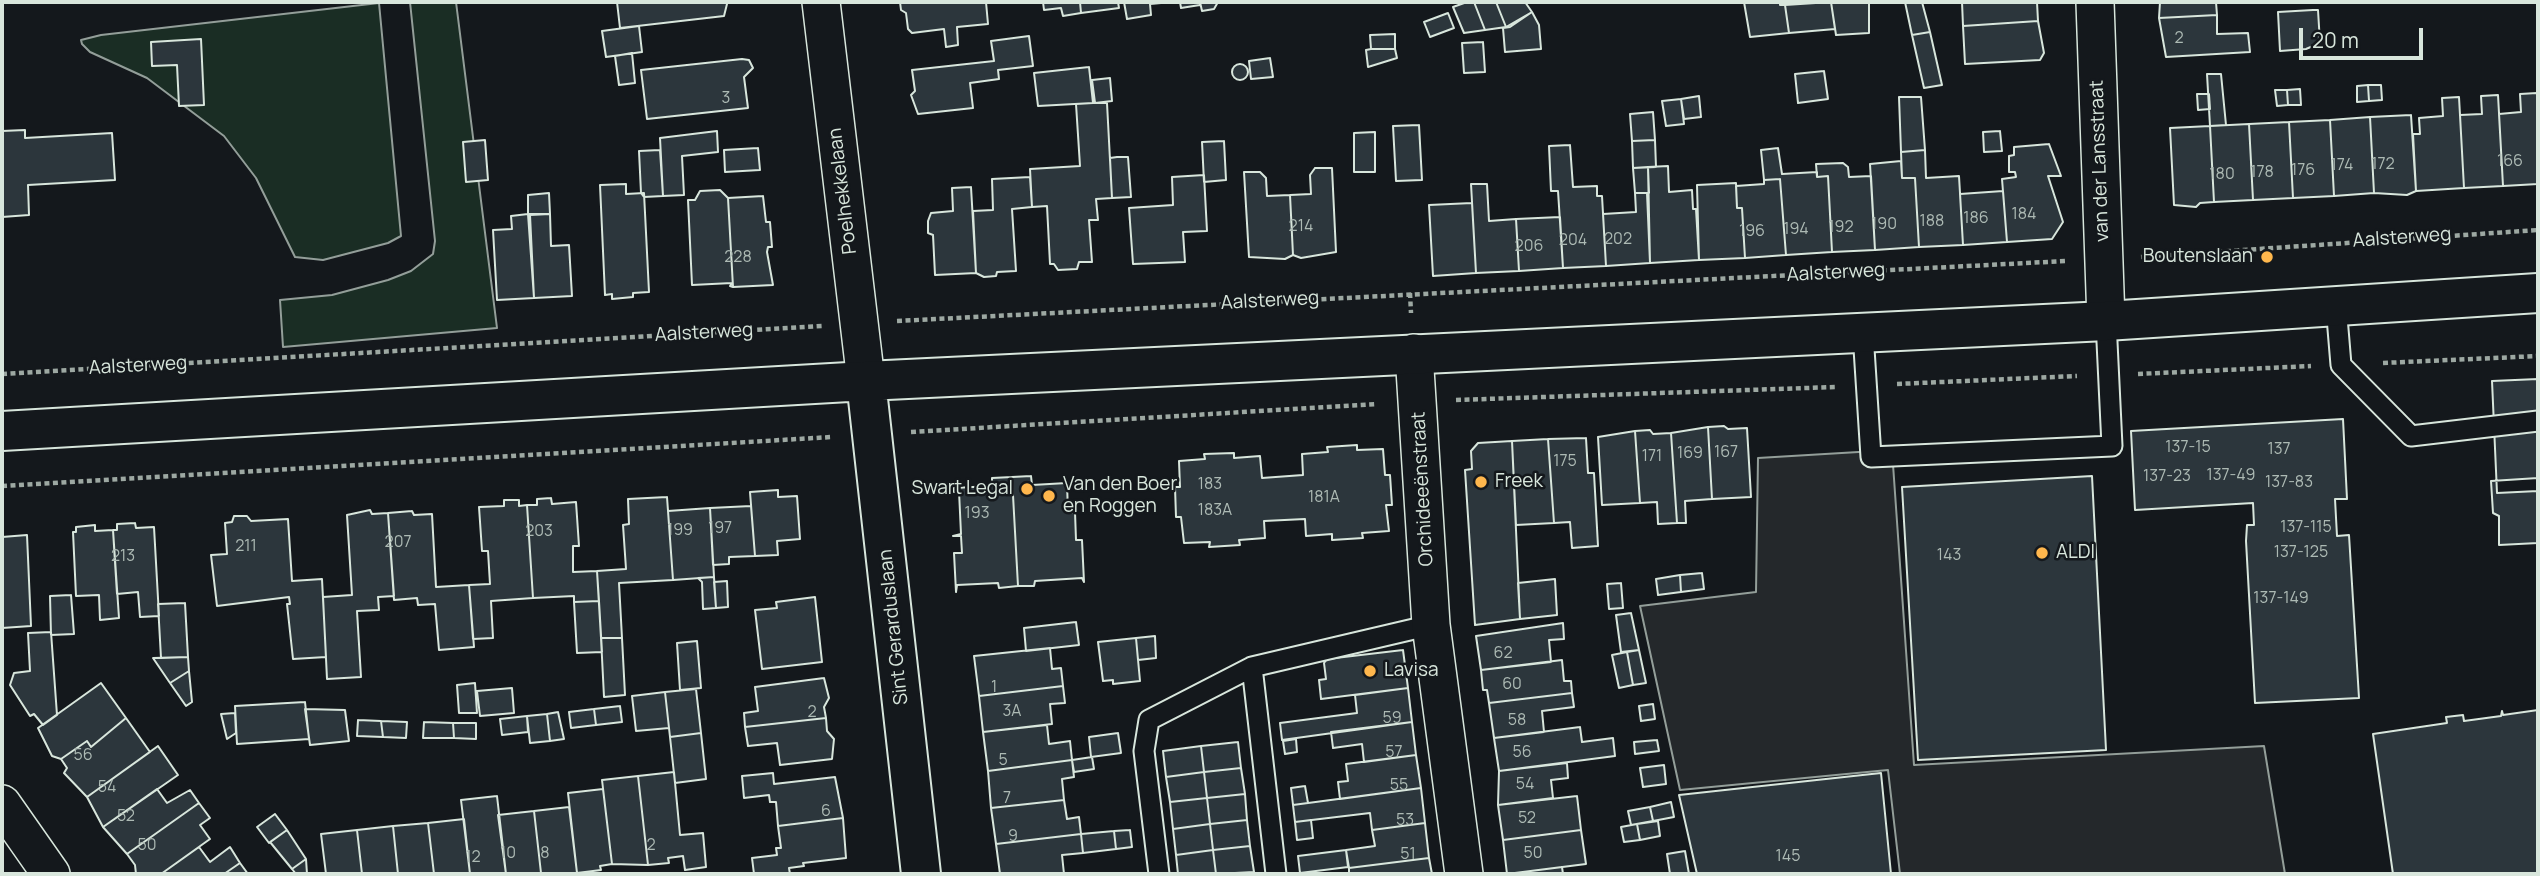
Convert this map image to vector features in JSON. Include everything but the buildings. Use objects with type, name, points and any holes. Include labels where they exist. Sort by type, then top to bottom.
[{"type":"main road","points":[[2,432],[866,381],[2106,321],[2538,293]]},
{"type":"main road","name":"Sint Gerarduslaan","points":[[866,381],[921,874]]},
{"type":"street","name":"Poelhekkelaan","points":[[821,2],[866,381]]},
{"type":"street","name":"van der Lansstraat","points":[[2095,2],[2106,321]]},
{"type":"street","name":"Orchideeënstraat","points":[[1414,353],[1431,625],[1464,874]]},
{"type":"street","points":[[2,804],[51,874]]},
{"type":"lane","points":[[2336,305],[2341,365],[2411,436],[2538,421]]},
{"type":"lane","points":[[1863,333],[1871,457],[2112,446],[2106,321]]},
{"type":"lane","points":[[1159,874],[1144,751],[1149,720],[1252,667],[1431,625]]},
{"type":"lane","points":[[1252,667],[1276,874]]},
{"type":"path","name":"Aalsterweg","points":[[2,374],[859,324],[2102,260],[2538,230]]},
{"type":"path","points":[[2,486],[1418,402],[2538,356]]},
{"type":"green space","points":[[410,2],[456,2],[497,328],[283,347],[280,300],[332,295],[388,280],[411,271],[433,254],[435,241]]},
{"type":"green space","points":[[379,3],[401,236],[388,243],[323,260],[295,257],[256,178],[224,136],[147,78],[90,52],[81,40],[101,35]]},
{"type":"shaded area","points":[[1892,450],[1914,765],[2264,746],[2285,874],[1900,874],[1888,770],[1680,790],[1640,606],[1756,592],[1758,458]]},
{"type":"place","name":"Boutenslaan","points":[[2267,257]]},
{"type":"place","name":"Freek","points":[[1481,482]]},
{"type":"place","name":"Swart Legal","points":[[1027,489]]},
{"type":"place","name":"Van den Boer en Roggen","points":[[1049,496]]},
{"type":"place","name":"ALDI","points":[[2042,553]]},
{"type":"place","name":"Lavisa","points":[[1370,671]]}]
